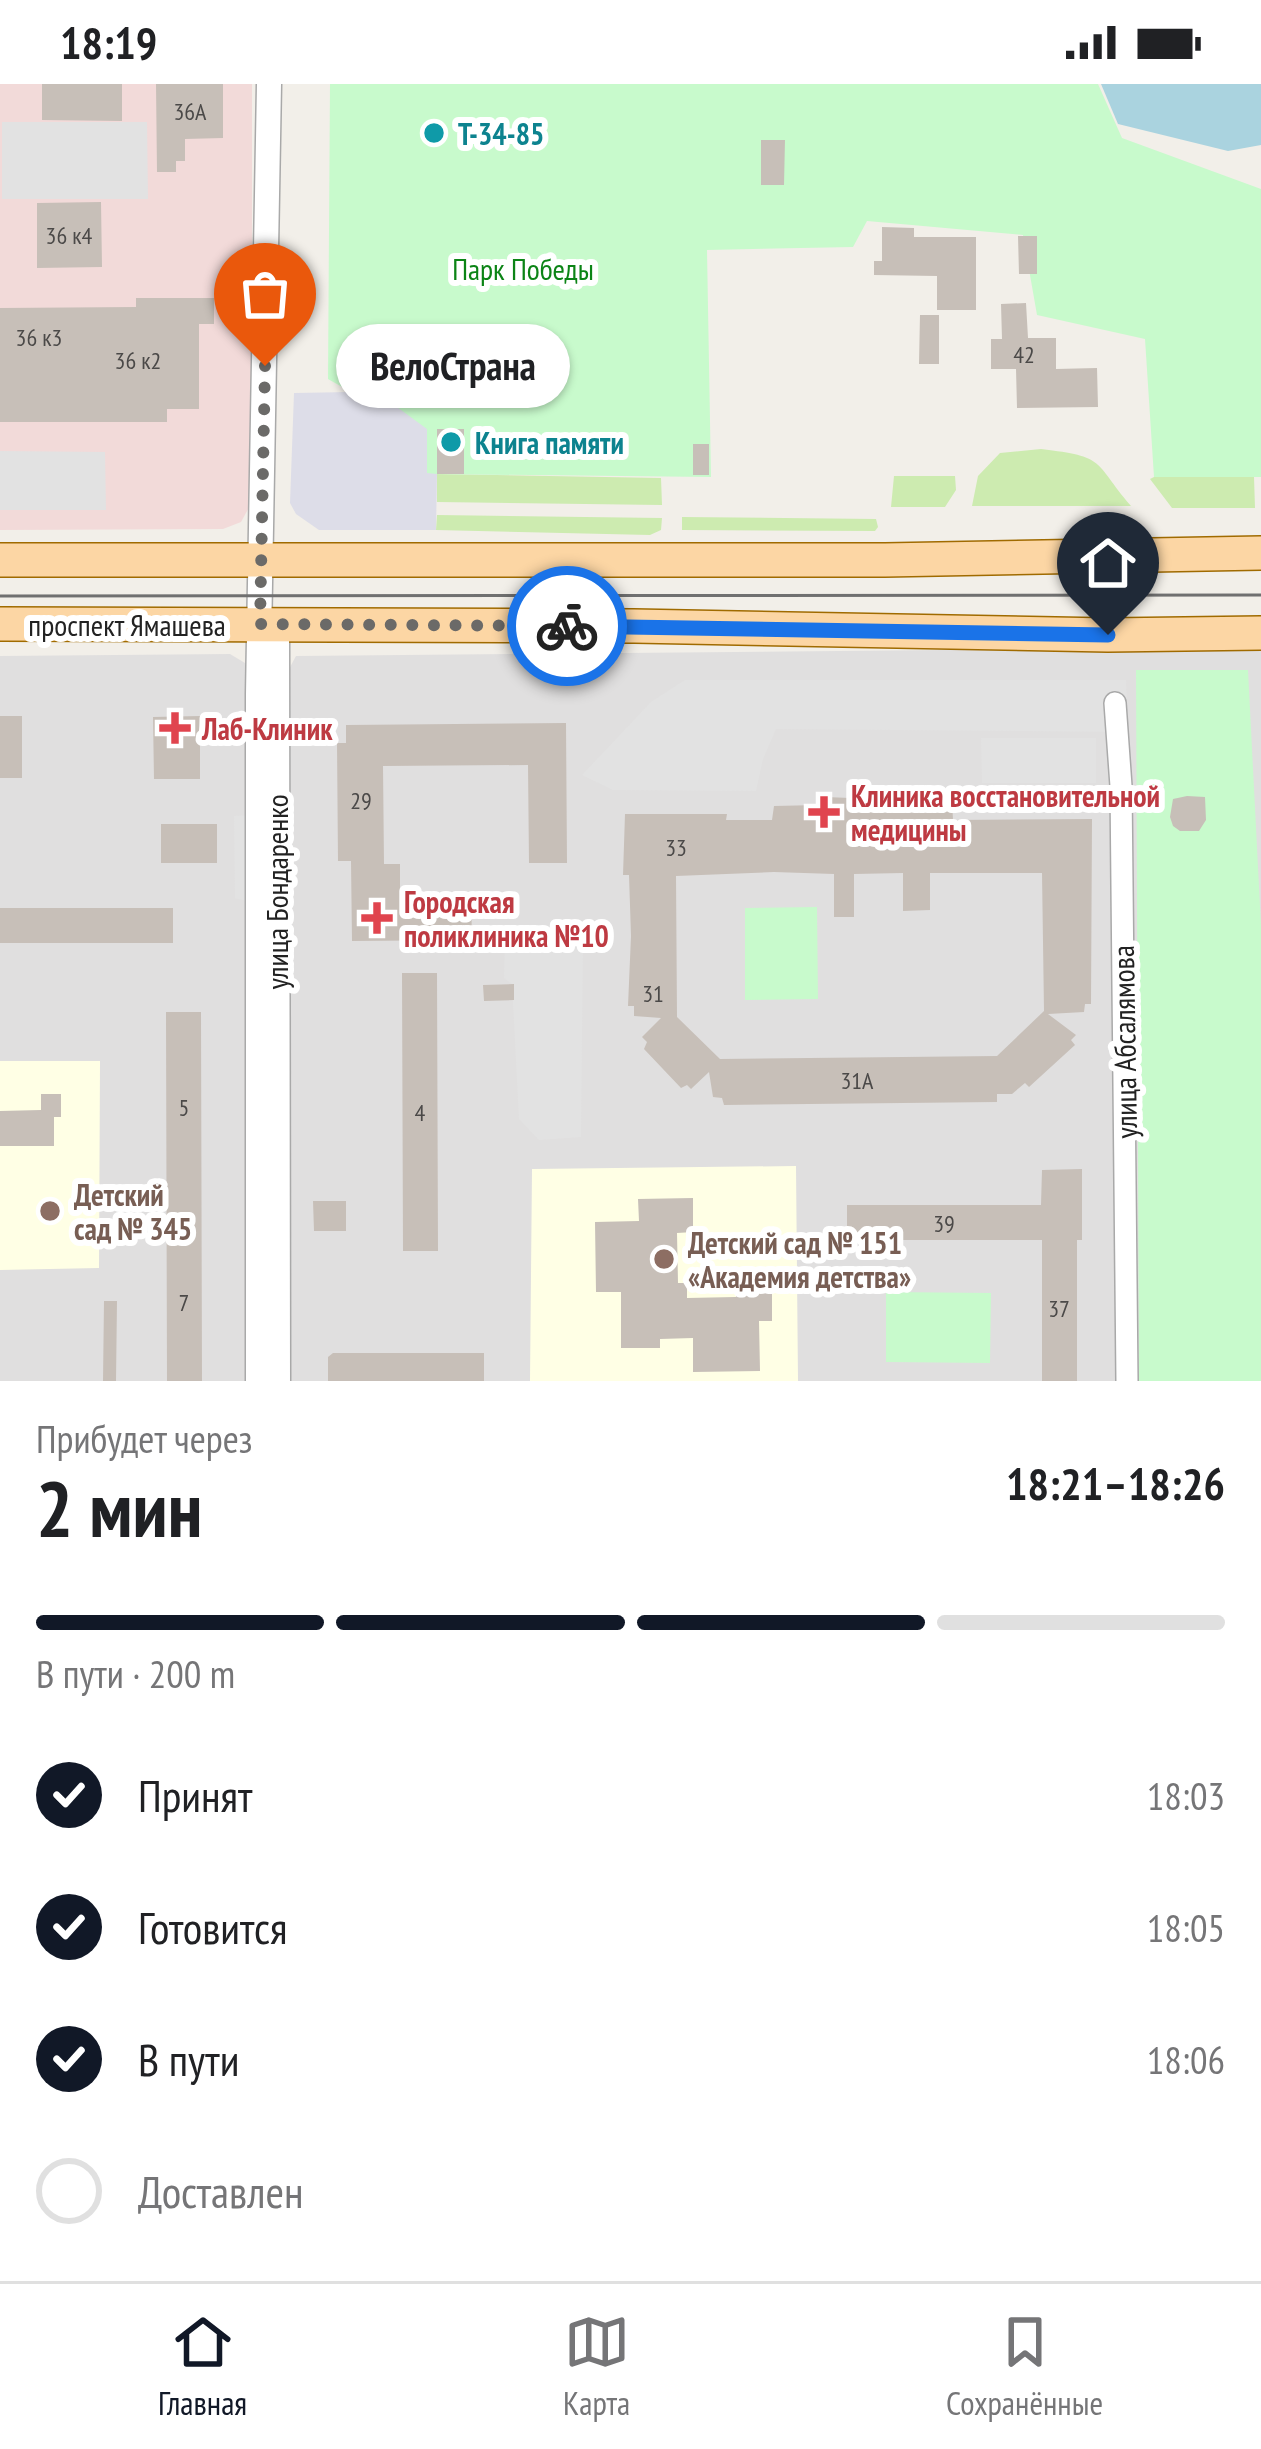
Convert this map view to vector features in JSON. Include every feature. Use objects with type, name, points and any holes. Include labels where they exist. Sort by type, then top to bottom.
[{"type":"main road","points":[[0,560],[885,560],[1261,553]]},
{"type":"main road","name":"проспект Ямашева","points":[[0,624],[1261,633]]},
{"type":"street","name":"улица Бондаренко","points":[[258,1381],[270,561],[269,84]]},
{"type":"street","name":"улица Бондаренко","points":[[268,624],[278,1381]]},
{"type":"street","name":"улица Абсалямова","points":[[1115,703],[1121,787],[1127,1381]]},
{"type":"shaded area","points":[[0,84],[252,84],[252,502],[241,522],[223,529],[0,530]]},
{"type":"shaded area","points":[[2,122],[147,122],[148,199],[2,199]]},
{"type":"shaded area","points":[[351,392],[386,399],[427,429],[427,473],[437,474],[436,530],[319,530],[296,514],[290,503],[294,393]]},
{"type":"shaded area","points":[[0,451],[105,452],[106,510],[0,510]]},
{"type":"shaded area","points":[[1261,647],[1261,1381],[290,1381],[289,669],[296,656]]},
{"type":"shaded area","points":[[230,654],[245,663],[247,674],[249,1381],[0,1381],[0,656]]},
{"type":"shaded area","points":[[685,680],[1126,680],[1128,732],[776,729],[756,791],[613,790],[582,775],[651,702]]},
{"type":"shaded area","points":[[981,738],[1096,738],[1096,783],[982,783]]},
{"type":"shaded area","points":[[253,815],[254,903],[235,898],[234,816]]},
{"type":"shaded area","points":[[505,938],[583,940],[581,1137],[539,1140],[519,1119],[512,984],[504,978]]},
{"type":"shaded area","name":"Детский сад № 345","points":[[0,1061],[100,1061],[99,1268],[0,1270]]},
{"type":"shaded area","name":"Детский сад № 151 «Академия детства»","points":[[796,1166],[798,1381],[530,1381],[532,1169]]},
{"type":"green space","name":"Парк Победы","points":[[330,84],[1098,84],[1122,138],[1261,189],[1261,477],[1154,477],[1145,339],[1037,315],[1023,235],[867,221],[853,247],[707,250],[711,477],[427,474],[386,399],[351,392],[328,379]]},
{"type":"green space","points":[[437,429],[438,474],[661,478],[662,505],[437,502]]},
{"type":"green space","points":[[1041,449],[1096,463],[1131,506],[972,506],[978,476],[1000,453]]},
{"type":"green space","points":[[894,476],[955,476],[956,490],[945,507],[891,507]]},
{"type":"green space","points":[[1254,477],[1255,508],[1172,508],[1150,479]]},
{"type":"green space","points":[[437,515],[662,518],[661,530],[650,535],[436,530]]},
{"type":"green space","points":[[682,517],[876,519],[878,527],[875,531],[682,530]]},
{"type":"green space","points":[[1136,670],[1248,670],[1261,926],[1261,1381],[1139,1381]]},
{"type":"green space","points":[[817,907],[818,999],[745,1000],[745,908]]},
{"type":"green space","points":[[886,1292],[991,1293],[990,1363],[886,1362]]},
{"type":"water","points":[[1101,84],[1261,84],[1261,145],[1228,151],[1118,124]]},
{"type":"building","points":[[42,84],[122,84],[122,121],[42,120]]},
{"type":"building","points":[[156,84],[223,84],[223,138],[185,139],[185,161],[176,161],[176,172],[157,172]]},
{"type":"building","points":[[761,140],[785,140],[784,185],[761,185]]},
{"type":"building","points":[[101,202],[102,267],[37,268],[37,203]]},
{"type":"building","points":[[882,227],[914,228],[914,237],[976,237],[976,310],[937,310],[937,276],[874,275],[874,261],[882,261]]},
{"type":"building","points":[[1018,236],[1037,236],[1037,274],[1019,274]]},
{"type":"building","points":[[136,298],[214,298],[214,324],[199,324],[199,409],[167,409],[167,422],[0,422],[0,308],[136,307]]},
{"type":"building","points":[[1026,303],[1028,338],[1056,338],[1056,369],[1097,368],[1098,407],[1017,408],[1016,369],[991,369],[991,339],[1002,339],[1001,304]]},
{"type":"building","points":[[920,315],[939,315],[939,364],[919,364]]},
{"type":"building","points":[[437,429],[464,429],[464,474],[437,474]]},
{"type":"building","points":[[693,444],[709,444],[709,475],[693,475]]},
{"type":"building","points":[[0,716],[22,716],[22,778],[0,778]]},
{"type":"building","points":[[200,716],[200,779],[154,779],[153,717]]},
{"type":"building","points":[[566,723],[567,863],[529,863],[528,765],[383,766],[384,864],[400,864],[400,895],[471,894],[472,940],[352,941],[351,861],[338,861],[337,743],[346,743],[346,725]]},
{"type":"building","points":[[825,797],[952,802],[953,820],[1092,819],[1091,1004],[1085,1004],[1084,1012],[1048,1014],[1076,1035],[1071,1040],[1075,1045],[1029,1087],[1025,1083],[1012,1094],[997,1094],[997,1102],[724,1105],[722,1098],[713,1097],[709,1072],[691,1089],[681,1088],[644,1049],[647,1042],[642,1037],[661,1018],[634,1016],[634,1006],[628,1006],[631,936],[629,875],[623,875],[625,814],[727,814],[726,820],[772,820],[774,806],[819,805]],"holes":[[[903,873],[903,911],[930,910],[930,873],[1042,873],[1044,1011],[997,1056],[720,1059],[677,1017],[676,876],[834,874],[834,917],[854,917],[854,874]]]},
{"type":"building","points":[[1205,797],[1206,820],[1199,831],[1173,826],[1173,799]]},
{"type":"building","points":[[161,824],[217,824],[217,863],[161,863]]},
{"type":"building","points":[[0,908],[173,908],[173,943],[0,943]]},
{"type":"building","points":[[402,973],[437,973],[438,1251],[403,1251]]},
{"type":"building","points":[[514,984],[514,1000],[484,1001],[483,985]]},
{"type":"building","points":[[166,1012],[201,1012],[202,1381],[167,1381]]},
{"type":"building","points":[[41,1094],[61,1094],[61,1117],[54,1117],[54,1146],[0,1146],[0,1111],[41,1110]]},
{"type":"building","points":[[1082,1169],[1077,1381],[1042,1381],[1042,1240],[847,1240],[847,1205],[1041,1205],[1042,1170]]},
{"type":"building","points":[[693,1198],[693,1232],[677,1233],[678,1283],[687,1283],[687,1298],[736,1297],[736,1281],[772,1281],[772,1321],[759,1321],[760,1371],[693,1372],[693,1338],[660,1339],[660,1348],[621,1348],[621,1292],[596,1292],[595,1222],[639,1221],[638,1199]]},
{"type":"building","points":[[313,1201],[346,1201],[346,1231],[314,1231]]},
{"type":"building","points":[[104,1301],[117,1301],[116,1381],[103,1381]]},
{"type":"building","points":[[333,1353],[484,1353],[484,1381],[328,1381],[328,1357]]},
{"type":"tram line","points":[[0,596],[1261,595]]},
{"type":"way so far","points":[[265,366],[260,624],[567,626]]},
{"type":"place","name":"Т-34-85","points":[[434,133]]},
{"type":"place","name":"ВелоСтрана","points":[[265,366]]},
{"type":"place","name":"Книга памяти","points":[[451,442]]},
{"type":"place","name":"Лаб-Клиник","points":[[175,728]]},
{"type":"place","name":"Клиника восстановительной медицины","points":[[824,812]]},
{"type":"place","name":"Городская поликлиника №10","points":[[377,918]]},
{"type":"place","name":"Детский сад № 345","points":[[50,1211]]},
{"type":"place","name":"Детский сад № 151 «Академия детства»","points":[[664,1259]]},
{"type":"route","points":[[567,626],[1108,635]]}]
